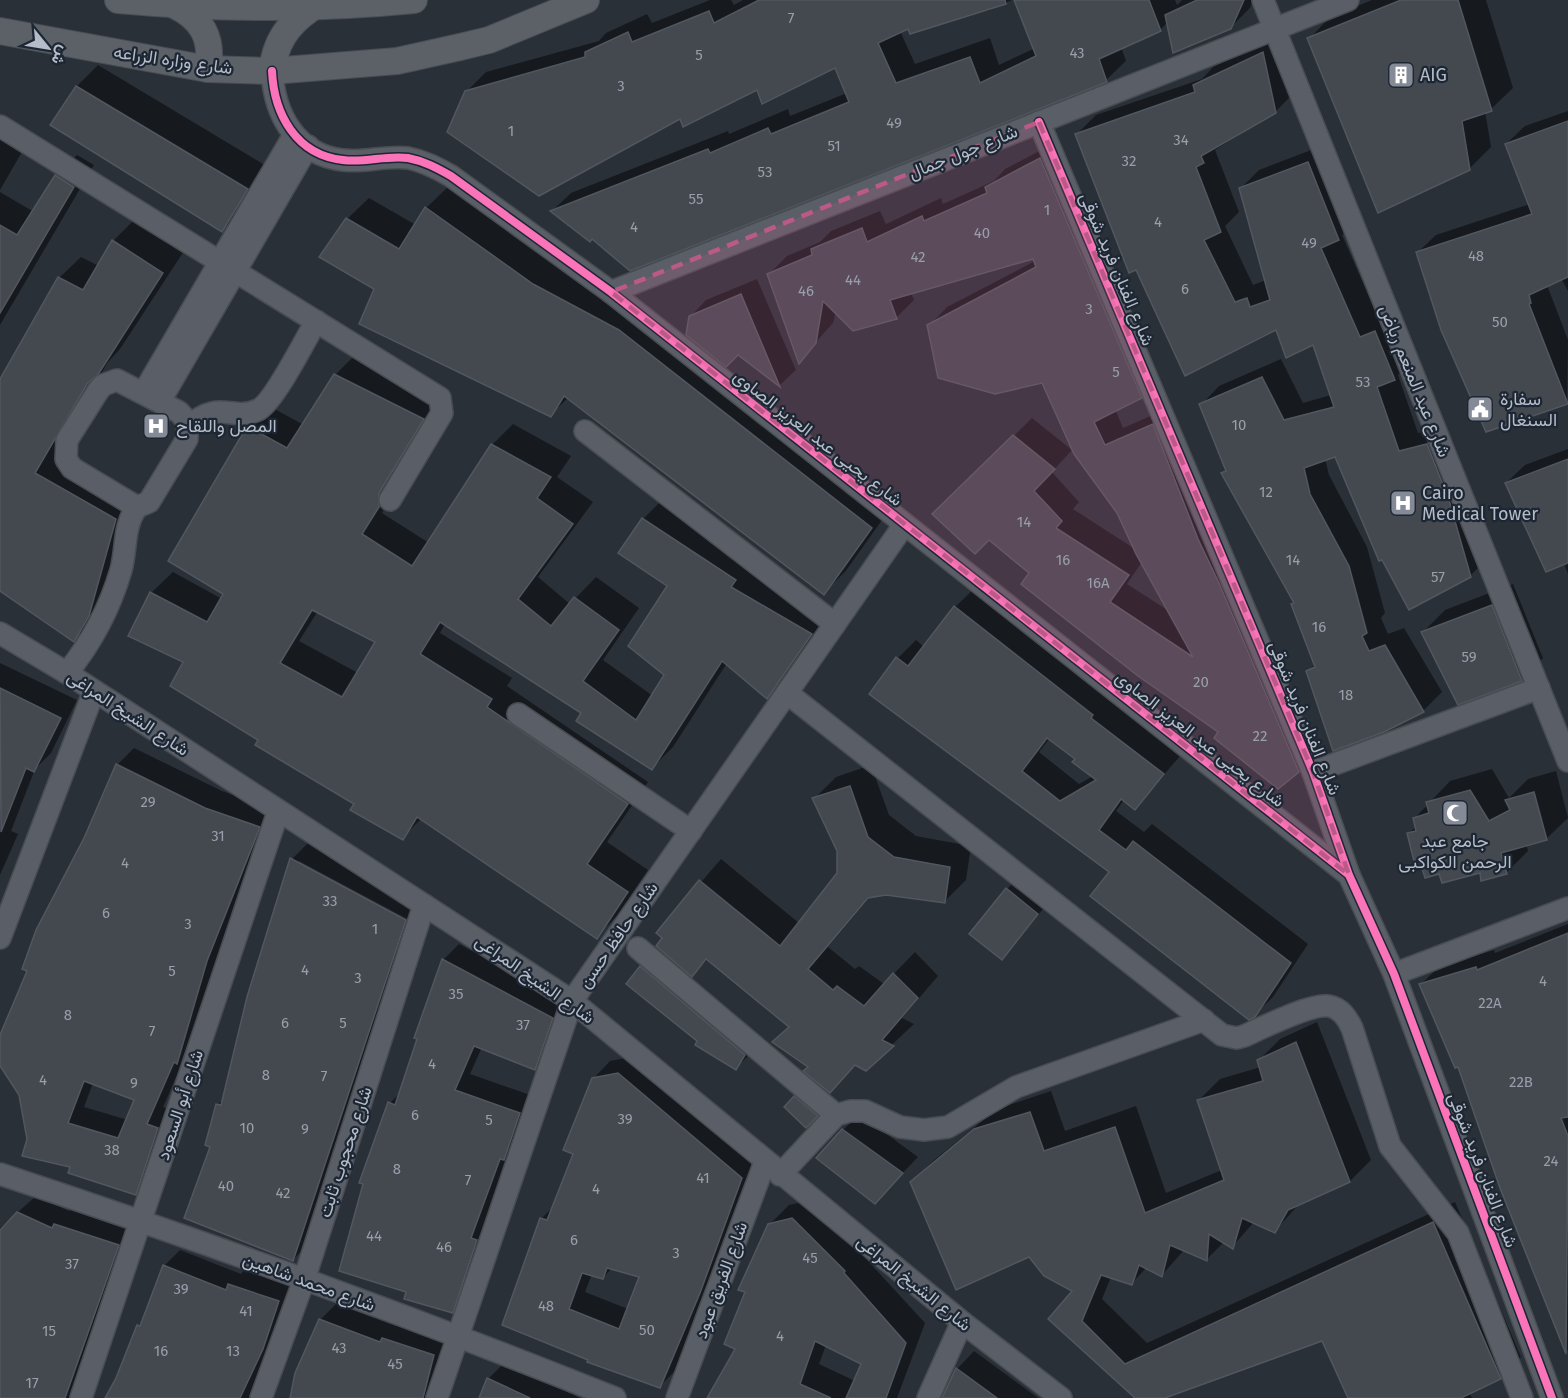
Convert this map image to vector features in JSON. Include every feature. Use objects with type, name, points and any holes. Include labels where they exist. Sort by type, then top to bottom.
[{"type":"main road","points":[[117,0],[174,5],[310,9],[414,0]]},
{"type":"main road","name":"شارع وزاره الزراعه","points":[[0,31],[208,69],[272,72],[397,61],[489,40],[586,0]]},
{"type":"main road","points":[[174,5],[189,12],[204,30],[210,53],[208,69]]},
{"type":"main road","points":[[272,72],[276,49],[287,28],[310,9]]},
{"type":"street","name":"شارع عبد المنعم رياض","points":[[1263,0],[1568,760]]},
{"type":"street","name":"شارع جول جمال","points":[[611,292],[1348,0]]},
{"type":"street","points":[[152,397],[301,140],[280,116],[273,94],[272,72]]},
{"type":"street","name":"شارع الفنان فريد شوقى","points":[[1039,122],[1312,772],[1349,875],[1394,975],[1552,1398]]},
{"type":"street","points":[[0,126],[440,398],[442,413],[390,500]]},
{"type":"street","name":"شارع يحيى عبد العزيز الصاوى","points":[[301,140],[321,154],[343,160],[410,158],[431,165],[451,176],[611,292],[1349,875]]},
{"type":"street","points":[[188,427],[211,413],[228,410],[252,412],[267,405],[316,321]]},
{"type":"street","points":[[67,673],[86,649],[105,614],[122,568],[128,524],[137,507],[149,502],[187,439],[188,427],[179,412],[117,380],[103,385],[65,446],[66,459],[72,468],[137,507]]},
{"type":"street","points":[[585,431],[836,624]]},
{"type":"street","name":"شارع حافظ حسن","points":[[437,1398],[572,1001],[904,525]]},
{"type":"street","name":"شارع الشيخ المراغى","points":[[0,633],[67,673],[572,1001],[962,1322],[1061,1398]]},
{"type":"street","points":[[1312,772],[1539,688]]},
{"type":"street","points":[[0,938],[94,691]]},
{"type":"street","points":[[787,693],[1222,1035],[1237,1038],[1312,1009],[1329,1006],[1344,1013],[1352,1028],[1390,1146],[1458,1233],[1522,1398]]},
{"type":"street","points":[[518,714],[691,831]]},
{"type":"street","name":"شارع أبو السعود","points":[[81,1398],[278,812]]},
{"type":"street","name":"شارع محجوب ثابت","points":[[261,1398],[304,1280],[424,905]]},
{"type":"street","points":[[1394,975],[1568,908]]},
{"type":"street","points":[[638,948],[836,1115]]},
{"type":"street","points":[[773,1168],[836,1115],[850,1111],[865,1111],[900,1127],[924,1130],[948,1127],[1016,1087],[1204,1020]]},
{"type":"street","name":"شارع الفريق عبود","points":[[677,1398],[773,1168]]},
{"type":"street","name":"شارع محمد شاهين","points":[[0,1174],[142,1220],[458,1336],[615,1398]]},
{"type":"street","points":[[928,1398],[962,1322]]},
{"type":"highlighted area","points":[[1039,122],[1313,772],[1349,875],[611,292]]},
{"type":"building","points":[[759,0],[1005,0],[1006,4],[910,34],[908,29],[878,43],[896,83],[970,57],[980,83],[1036,56],[1014,0],[1149,0],[1161,31],[1099,59],[1107,82],[630,271],[592,239],[590,242],[550,211],[708,149],[710,153],[768,128],[771,134],[849,102],[835,68],[762,104],[757,90],[683,127],[680,119],[539,196],[447,132],[465,91],[585,57],[585,52],[628,32],[632,42],[709,11],[714,23]]},
{"type":"building","points":[[1197,0],[1244,0],[1231,29],[1173,53],[1165,15]]},
{"type":"building","name":"AIG","points":[[1401,0],[1458,0],[1492,111],[1462,121],[1470,170],[1378,213],[1307,38]]},
{"type":"building","points":[[1263,52],[1276,113],[1201,156],[1204,163],[1196,167],[1221,232],[1204,240],[1235,302],[1247,298],[1250,307],[1270,300],[1239,188],[1308,162],[1339,240],[1321,248],[1360,337],[1375,331],[1395,380],[1377,387],[1399,451],[1427,444],[1449,500],[1471,577],[1409,610],[1382,560],[1379,561],[1335,457],[1304,468],[1310,494],[1349,566],[1367,633],[1362,636],[1369,651],[1385,645],[1424,712],[1384,732],[1333,751],[1306,671],[1315,667],[1291,604],[1294,603],[1221,473],[1226,471],[1199,404],[1262,377],[1284,420],[1334,407],[1313,345],[1286,358],[1276,330],[1185,376],[1136,270],[1129,273],[1075,134],[1195,92],[1193,85]]},
{"type":"building","points":[[76,86],[248,189],[222,232],[50,125]]},
{"type":"building","points":[[1568,121],[1568,277],[1529,295],[1531,303],[1529,304],[1568,404],[1486,432],[1441,330],[1416,252],[1532,214],[1505,144]]},
{"type":"building","points":[[1040,158],[1142,398],[1094,422],[1105,445],[1153,424],[1198,539],[1299,772],[1278,789],[1214,738],[1218,732],[1138,676],[1021,584],[1029,573],[989,540],[975,554],[932,514],[1013,435],[1055,469],[1034,491],[1062,521],[1056,528],[1129,575],[1110,602],[1193,657],[1136,554],[1117,513],[1074,454],[1042,383],[995,394],[938,378],[927,325],[1036,267],[1033,259],[890,300],[897,319],[853,331],[823,301],[816,343],[799,364],[767,274],[812,255],[811,249],[862,228],[867,242],[922,216],[924,221],[987,193],[985,187]]},
{"type":"building","points":[[55,175],[74,187],[0,313],[0,225],[17,235]]},
{"type":"building","points":[[425,207],[533,284],[619,330],[872,528],[824,595],[564,396],[551,417],[359,324],[374,289],[319,257],[346,218],[399,249]]},
{"type":"building","points":[[112,240],[163,273],[99,373],[87,384],[35,473],[116,519],[89,616],[74,642],[0,591],[0,379],[58,277],[83,290]]},
{"type":"building","points":[[741,294],[780,387],[738,355],[726,367],[686,335],[689,316]]},
{"type":"building","points":[[334,374],[424,419],[379,493],[379,507],[362,534],[412,566],[491,444],[551,477],[537,498],[573,524],[518,599],[551,626],[574,597],[619,630],[583,681],[636,720],[664,675],[628,646],[667,586],[618,553],[642,518],[736,580],[731,587],[812,634],[767,699],[722,661],[652,770],[576,721],[581,713],[440,622],[420,654],[492,699],[487,707],[628,804],[587,864],[628,892],[597,939],[417,817],[403,840],[350,810],[354,804],[255,745],[258,740],[170,686],[183,662],[128,636],[150,592],[207,622],[223,594],[168,561],[247,426],[287,448]],"holes":[[[312,610],[375,642],[342,697],[280,663]]]},
{"type":"building","points":[[1568,459],[1568,563],[1546,572],[1505,483]]},
{"type":"building","points":[[1492,605],[1522,681],[1458,705],[1421,632]]},
{"type":"building","points":[[954,606],[1093,715],[1091,718],[1164,774],[1135,810],[1121,799],[1099,830],[1126,850],[1133,841],[1291,963],[1255,1017],[1249,1020],[1090,896],[1109,872],[869,694],[896,657],[908,666]],"holes":[[[1047,738],[1075,759],[1072,762],[1096,780],[1060,801],[1022,771]]]},
{"type":"building","points":[[0,688],[61,718],[34,772],[26,768],[1,832]]},
{"type":"building","points":[[116,764],[205,808],[260,827],[207,961],[177,1064],[174,1062],[147,1124],[158,1128],[136,1195],[68,1173],[70,1167],[22,1156],[27,1139],[19,1095],[0,1066],[0,1035],[27,971],[22,969],[36,930],[84,838]],"holes":[[[84,1081],[134,1100],[118,1138],[68,1123]]]},
{"type":"building","points":[[850,786],[868,837],[894,857],[950,867],[945,903],[886,895],[868,898],[808,969],[833,990],[837,986],[864,1006],[893,973],[918,998],[882,1040],[894,1046],[866,1071],[855,1065],[830,1093],[803,1071],[808,1067],[772,1042],[789,1027],[706,959],[692,977],[656,946],[662,938],[656,933],[699,880],[780,946],[837,873],[837,851],[812,798]]},
{"type":"building","points":[[1470,790],[1489,821],[1510,810],[1505,800],[1534,792],[1547,840],[1501,853],[1507,874],[1481,881],[1480,873],[1442,883],[1439,874],[1425,878],[1422,868],[1416,869],[1407,833],[1416,831],[1413,818],[1429,813],[1426,802]]},
{"type":"building","points":[[290,858],[406,920],[293,1261],[184,1218],[210,1147],[205,1145],[216,1104],[221,1105],[247,997]]},
{"type":"building","points":[[1006,888],[1038,914],[1002,960],[969,934]]},
{"type":"building","points":[[1568,933],[1568,1117],[1561,1118],[1568,1136],[1566,1354],[1500,1188],[1458,1067],[1455,1068],[1419,984],[1476,967],[1477,970]]},
{"type":"building","points":[[442,959],[553,1018],[535,1070],[474,1046],[455,1090],[520,1113],[504,1160],[500,1159],[471,1238],[477,1240],[453,1313],[404,1299],[406,1292],[339,1271],[363,1184],[359,1183],[388,1102],[395,1105],[417,1039],[414,1038]]},
{"type":"building","points":[[640,966],[745,1055],[736,1070],[695,1045],[697,1041],[626,984]]},
{"type":"building","points":[[1296,1042],[1350,1182],[1288,1210],[1275,1233],[1242,1218],[1233,1249],[1209,1234],[1207,1261],[1170,1245],[1162,1277],[1139,1265],[1132,1285],[1101,1275],[1082,1321],[1125,1364],[1433,1222],[1501,1379],[1461,1398],[1348,1398],[1322,1341],[1165,1398],[1135,1398],[1048,1319],[1072,1291],[1044,1276],[1029,1257],[956,1290],[910,1182],[974,1129],[1030,1112],[1044,1151],[1115,1127],[1145,1213],[1224,1180],[1197,1100],[1263,1081],[1257,1060]]},
{"type":"building","points":[[618,1073],[742,1178],[700,1293],[660,1388],[587,1362],[588,1360],[502,1325],[540,1218],[547,1220],[573,1154],[563,1150],[592,1078]],"holes":[[[607,1268],[639,1277],[619,1329],[569,1309],[582,1273],[603,1279]]]},
{"type":"building","points":[[794,1096],[818,1116],[806,1128],[784,1107]]},
{"type":"building","points":[[842,1129],[903,1173],[875,1204],[816,1158]]},
{"type":"building","points":[[17,1212],[52,1228],[54,1224],[119,1245],[65,1398],[0,1398],[0,1230]]},
{"type":"building","points":[[792,1218],[845,1271],[844,1273],[906,1343],[886,1398],[846,1398],[861,1364],[815,1341],[800,1384],[831,1398],[707,1398],[735,1349],[724,1344],[745,1292],[738,1290],[768,1224]]},
{"type":"building","points":[[163,1265],[226,1290],[228,1284],[279,1301],[263,1349],[240,1398],[105,1398],[116,1378],[137,1325],[140,1326]]},
{"type":"building","points":[[319,1319],[380,1342],[382,1338],[434,1355],[423,1398],[290,1398],[295,1373]]},
{"type":"building","points":[[956,1368],[997,1398],[942,1398]]},
{"type":"building","points":[[487,1378],[530,1398],[479,1398]]},
{"type":"cycle path","points":[[272,71],[277,102],[283,117],[300,141],[312,150],[327,157],[343,160],[408,158],[425,163],[451,176],[611,292],[1348,874]]},
{"type":"cycle path","points":[[1039,122],[1313,772],[1349,875],[1394,974],[1552,1398]]},
{"type":"place","name":"AIG","points":[[1401,75]]},
{"type":"place","name":"سفارة السنغال","points":[[1480,409]]},
{"type":"place","name":"المصل واللقاح","points":[[156,426]]},
{"type":"place","name":"Cairo Medical Tower","points":[[1403,503]]},
{"type":"place","name":"جامع عبد الرحمن الكواكبى","points":[[1455,813]]}]
